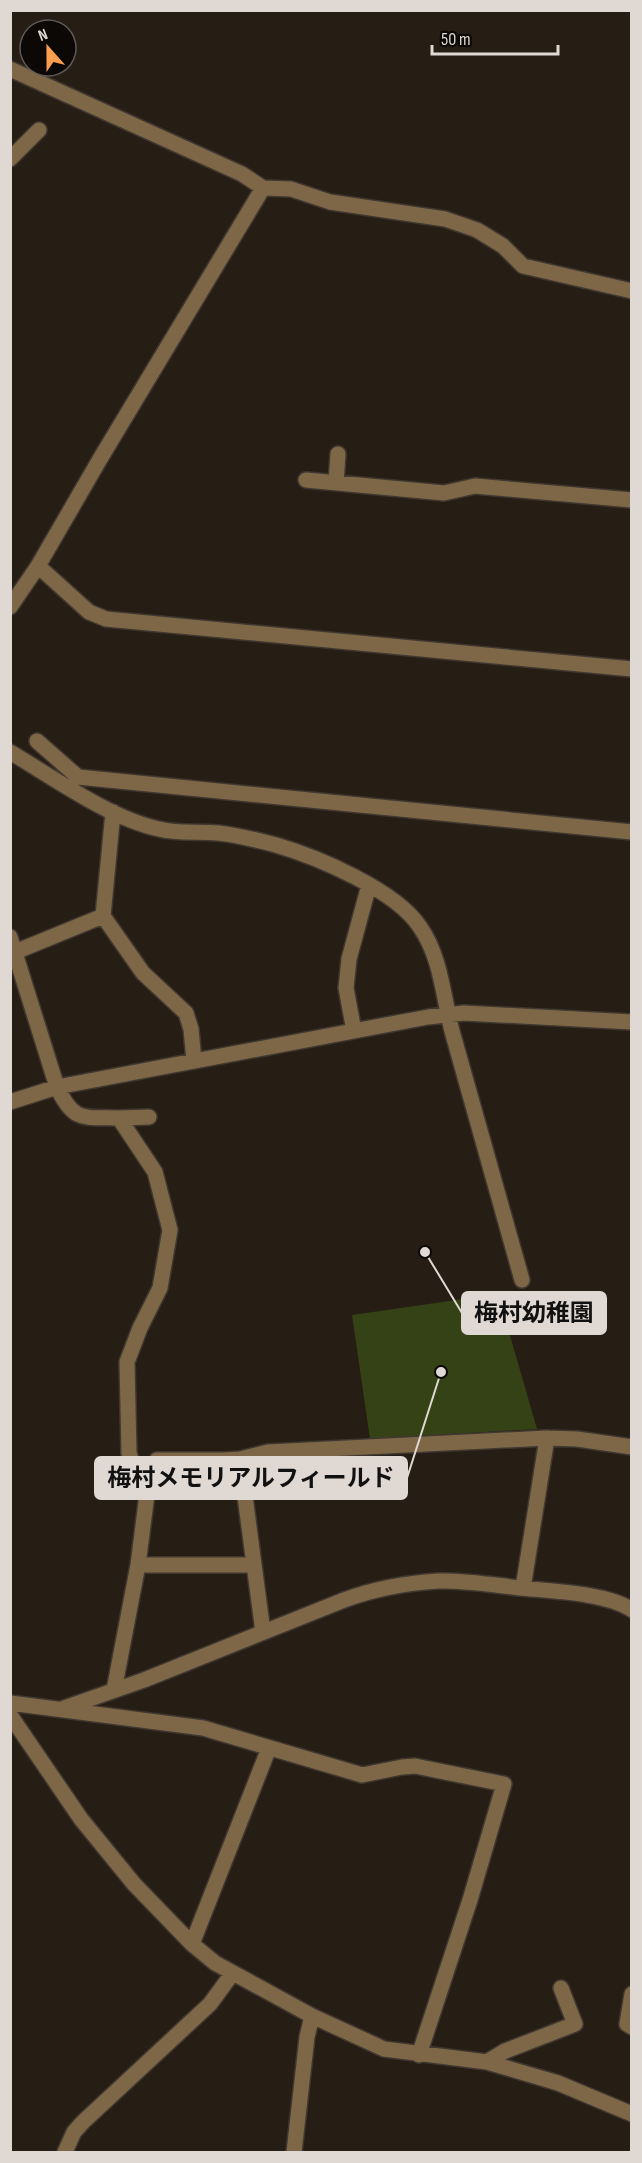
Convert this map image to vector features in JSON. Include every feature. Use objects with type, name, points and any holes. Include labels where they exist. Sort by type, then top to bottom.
[{"type":"street","points":[[10,69],[242,174],[263,188],[291,189],[330,202],[445,219],[477,230],[503,246],[523,266],[632,291]]},
{"type":"street","points":[[12,154],[39,130]]},
{"type":"street","points":[[10,607],[38,566],[99,459],[263,188]]},
{"type":"street","points":[[336,483],[338,454]]},
{"type":"street","points":[[306,480],[444,493],[475,486],[632,500]]},
{"type":"street","points":[[38,566],[89,612],[106,619],[632,669]]},
{"type":"street","points":[[37,741],[78,777],[632,832]]},
{"type":"street","points":[[10,752],[113,812],[139,824],[160,830],[219,833],[291,850],[369,885],[398,905],[420,926],[436,960],[448,1015],[522,1280]]},
{"type":"street","points":[[113,812],[103,916],[143,973],[186,1013],[191,1029],[194,1061]]},
{"type":"street","points":[[354,1031],[346,988],[349,959],[369,885]]},
{"type":"street","points":[[103,916],[12,949],[57,1087],[66,1106],[81,1117],[150,1117]]},
{"type":"street","points":[[10,1102],[57,1087],[448,1015],[464,1013],[632,1022]]},
{"type":"street","points":[[119,1118],[155,1172],[170,1230],[160,1288],[140,1328],[127,1362],[129,1453],[132,1463],[150,1471]]},
{"type":"street","points":[[523,1588],[547,1438]]},
{"type":"street","points":[[114,1690],[138,1565],[150,1471],[157,1460],[240,1459],[268,1452],[547,1438],[576,1439],[632,1447]]},
{"type":"street","points":[[240,1459],[263,1632]]},
{"type":"street","points":[[138,1565],[254,1565]]},
{"type":"street","points":[[63,1709],[365,1592],[413,1584],[460,1581],[562,1591],[623,1604],[632,1610]]},
{"type":"street","points":[[10,1703],[203,1728],[362,1775],[415,1766],[504,1784],[470,1900],[419,2055]]},
{"type":"street","points":[[10,1715],[81,1819],[134,1884],[192,1944],[232,1974],[312,2016],[384,2049],[487,2062],[558,2083],[632,2114]]},
{"type":"street","points":[[192,1944],[269,1748]]},
{"type":"street","points":[[65,2152],[74,2132],[83,2122],[210,2004],[232,1974]]},
{"type":"street","points":[[487,2062],[505,2051],[575,2024],[561,1988]]},
{"type":"street","points":[[632,1994],[627,2024],[632,2027]]},
{"type":"street","points":[[294,2152],[307,2037],[312,2016]]},
{"type":"green space","points":[[498,1294],[537,1429],[370,1439],[352,1315]]},
{"type":"place","name":"梅村幼稚園","points":[[425,1252]]},
{"type":"place","name":"梅村メモリアルフィールド","points":[[441,1372]]}]
